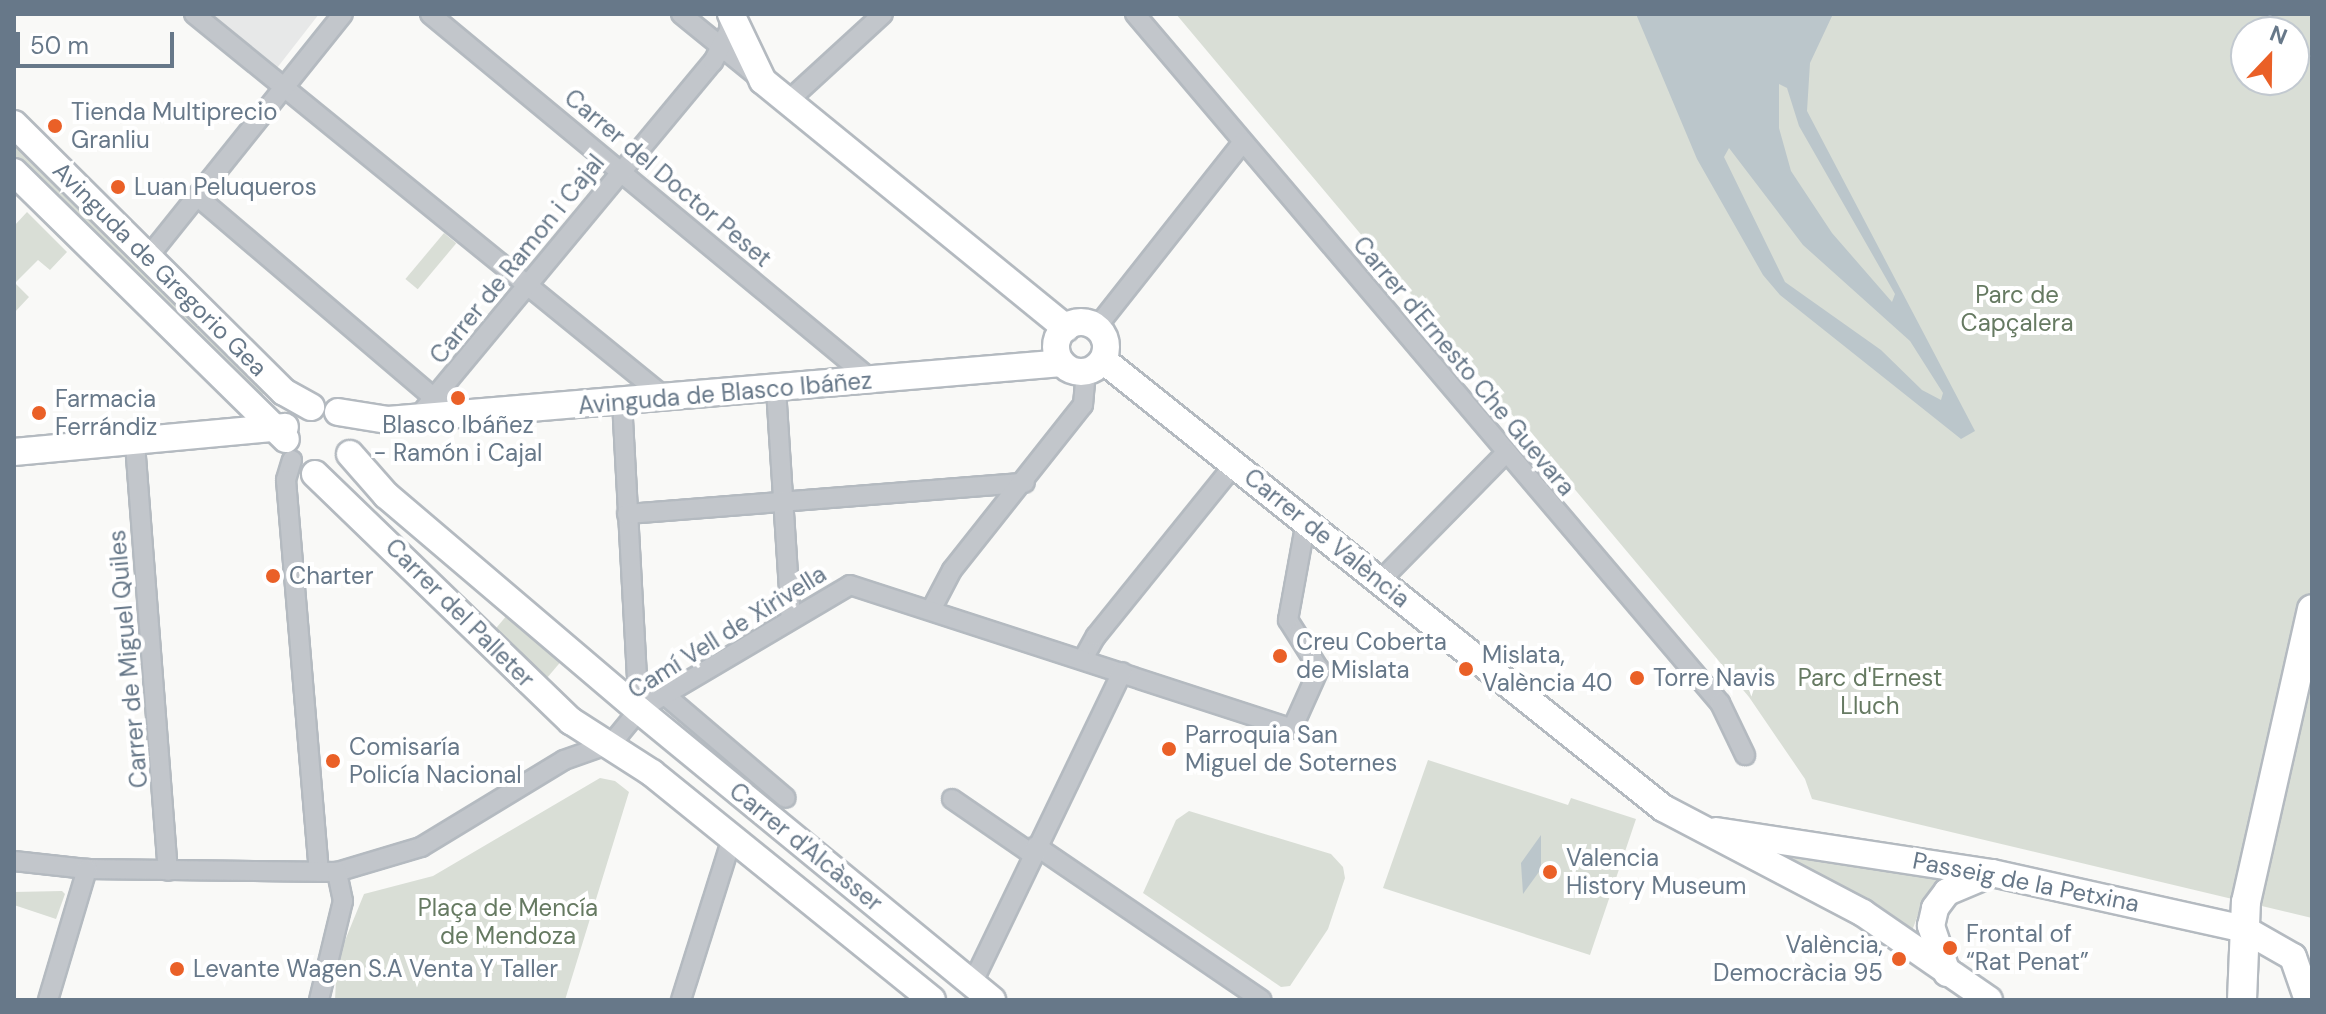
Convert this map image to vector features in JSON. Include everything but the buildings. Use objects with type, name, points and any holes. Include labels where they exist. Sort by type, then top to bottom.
[{"type":"main road","points":[[2242,1000],[2245,916],[2312,609]]},
{"type":"street","points":[[194,14],[666,398]]},
{"type":"street","points":[[149,256],[343,14]]},
{"type":"street","name":"Carrer del Doctor Peset","points":[[430,14],[621,169],[873,381]]},
{"type":"street","points":[[681,14],[1066,328]]},
{"type":"street","points":[[730,14],[763,81]]},
{"type":"street","name":"Carrer de Ramon i Cajal","points":[[434,410],[527,284],[722,47],[730,14]]},
{"type":"street","points":[[787,102],[883,14]]},
{"type":"street","name":"Carrer d'Ernesto Che Guevara","points":[[1135,14],[1720,703],[1745,755]]},
{"type":"street","name":"Avinguda de Gregorio Gea","points":[[14,124],[284,392],[311,407]]},
{"type":"street","points":[[1096,328],[1243,142]]},
{"type":"street","name":"Avinguda de Gregorio Gea","points":[[14,172],[286,439]]},
{"type":"street","points":[[198,197],[434,410]]},
{"type":"street","points":[[931,610],[952,570],[1025,483],[1083,405],[1083,365],[1105,343],[1096,328],[1084,323],[1066,328],[1057,345],[1083,365]]},
{"type":"street","name":"Avinguda de Blasco Ibáñez","points":[[338,412],[388,420],[434,410],[666,398],[1083,365]]},
{"type":"street","name":"Carrer de València","points":[[1083,365],[1235,464],[1645,794],[1705,830],[1863,913],[1989,1000]]},
{"type":"street","points":[[776,389],[791,619]]},
{"type":"street","points":[[622,401],[639,710]]},
{"type":"street","points":[[286,439],[315,474],[338,469],[352,446],[338,412],[311,407],[286,439],[286,480],[328,872],[343,901],[319,1000]]},
{"type":"street","name":"Avinguda de Blasco Ibáñez","points":[[352,446],[388,420]]},
{"type":"street","points":[[14,452],[286,439]]},
{"type":"street","name":"Carrer de Miguel Quiles","points":[[135,444],[168,871]]},
{"type":"street","name":"Carrer del Palleter","points":[[352,446],[386,495],[639,710]]},
{"type":"street","points":[[1381,580],[1506,453]]},
{"type":"street","points":[[1083,659],[1096,636],[1235,464]]},
{"type":"street","name":"Carrer del Palleter","points":[[315,474],[571,721],[612,743]]},
{"type":"street","points":[[627,514],[1025,483]]},
{"type":"street","name":"Camí Vell de Xirivella","points":[[612,743],[639,710],[850,585],[1292,729],[1319,669],[1288,620],[1306,521]]},
{"type":"street","points":[[974,995],[1034,850],[1122,672]]},
{"type":"street","points":[[666,696],[786,798]]},
{"type":"street","name":"Carrer d'Alcàsser","points":[[639,710],[974,995]]},
{"type":"street","points":[[14,842],[15,861],[87,869],[328,872],[421,847],[564,760],[612,743]]},
{"type":"street","name":"Carrer d'Alcàsser","points":[[612,743],[932,1000]]},
{"type":"street","points":[[952,799],[1262,1000]]},
{"type":"street","name":"Passeig de la Petxina","points":[[1705,830],[1992,873],[2245,916],[2293,957],[2308,1000]]},
{"type":"street","points":[[681,1000],[732,838]]},
{"type":"street","points":[[48,1000],[87,869]]},
{"type":"street","points":[[1947,973],[1931,926],[1935,908],[1947,892],[1992,873]]},
{"type":"shaded area","points":[[212,14],[319,14],[277,68]]},
{"type":"shaded area","points":[[1636,14],[1833,14],[1810,63],[1807,111],[1975,431],[1961,439],[1780,295],[1763,275],[1697,159]],"holes":[[[1779,84],[1787,88],[1799,126],[1895,294],[1892,302],[1832,233],[1791,171],[1779,128]],[[1729,148],[1803,245],[1910,341],[1943,393],[1941,400],[1922,390],[1881,350],[1785,282],[1724,157]]]},
{"type":"shaded area","points":[[1541,835],[1541,869],[1523,894],[1521,863]]},
{"type":"green space","name":"Parc de Capçalera","points":[[1176,14],[2312,14],[2312,918],[1812,799],[1805,779],[1749,697]]},
{"type":"green space","points":[[14,133],[269,388],[248,409],[14,175]]},
{"type":"green space","points":[[27,212],[67,252],[50,270],[38,260],[15,283],[29,297],[14,313],[14,226]]},
{"type":"green space","points":[[444,233],[456,243],[418,289],[405,279]]},
{"type":"green space","points":[[508,614],[562,660],[548,677],[493,632]]},
{"type":"green space","points":[[1428,760],[1568,805],[1571,798],[1636,819],[1590,955],[1383,888]]},
{"type":"green space","name":"Plaça de Mencía de Mendoza","points":[[600,778],[615,781],[629,792],[565,1000],[335,1000],[337,960],[364,894],[433,876]]},
{"type":"green space","points":[[1189,811],[1331,854],[1343,867],[1345,878],[1328,929],[1290,986],[1281,987],[1143,893],[1176,820]]},
{"type":"green space","points":[[1788,857],[1940,880],[1922,904],[1912,931],[1862,896]]},
{"type":"green space","points":[[62,891],[65,894],[56,919],[14,905],[14,892]]},
{"type":"place","name":"Tienda Multiprecio Granliu","points":[[55,126]]},
{"type":"place","name":"Luan Peluqueros","points":[[118,187]]},
{"type":"place","name":"Blasco Ibáñez - Ramón i Cajal","points":[[458,398]]},
{"type":"place","name":"Farmacia Ferrándiz","points":[[39,413]]},
{"type":"place","name":"Charter","points":[[273,576]]},
{"type":"place","name":"Creu Coberta de Mislata","points":[[1280,656]]},
{"type":"place","name":"Mislata, València 40","points":[[1466,669]]},
{"type":"place","name":"Torre Navis","points":[[1637,678]]},
{"type":"place","name":"Parroquia San Miguel de Soternes","points":[[1169,749]]},
{"type":"place","name":"Comisaría Policía Nacional","points":[[333,761]]},
{"type":"place","name":"Valencia History Museum","points":[[1550,872]]},
{"type":"place","name":"Frontal of “Rat Penat”","points":[[1950,948]]},
{"type":"place","name":"València, Democràcia 95","points":[[1899,959]]},
{"type":"place","name":"Levante Wagen S.A Venta Y Taller","points":[[177,969]]},
{"type":"park label","name":"Parc d'Ernest Lluch","points":[[1870,692]]}]
